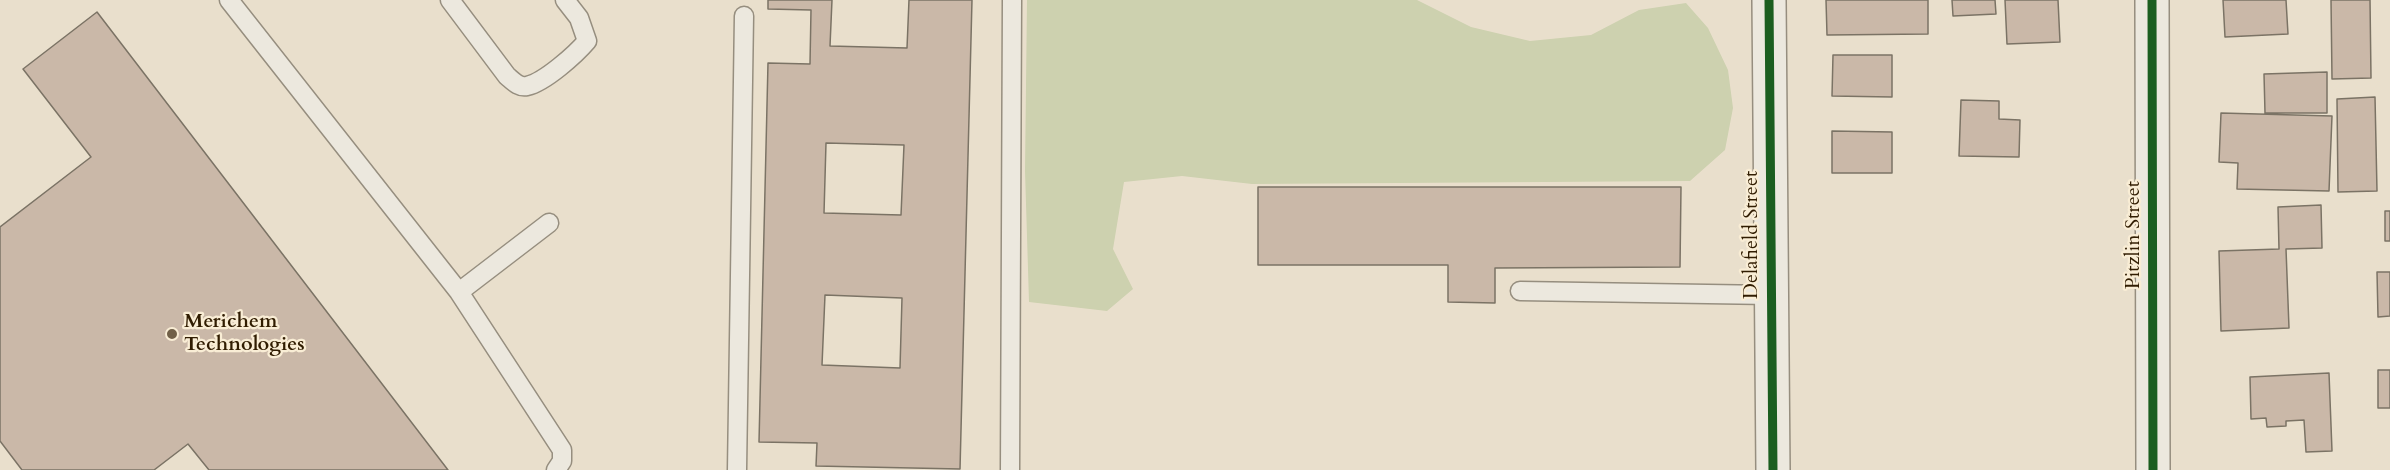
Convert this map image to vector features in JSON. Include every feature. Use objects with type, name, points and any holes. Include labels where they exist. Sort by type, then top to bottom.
[{"type":"street","name":"Delafield Street","points":[[1769,0],[1773,470]]},
{"type":"street","name":"Pitzlin Street","points":[[2152,0],[2152,470]]},
{"type":"lane","points":[[229,0],[459,292],[562,450],[562,461],[556,470]]},
{"type":"lane","points":[[450,0],[507,76],[517,85],[526,87],[543,79],[581,49],[587,40],[579,18],[565,0]]},
{"type":"lane","points":[[1010,470],[1012,0]]},
{"type":"lane","points":[[737,470],[744,16]]},
{"type":"lane","points":[[459,292],[549,223]]},
{"type":"lane","points":[[1520,291],[1770,295]]},
{"type":"green space","points":[[1027,0],[1417,0],[1471,27],[1530,41],[1591,35],[1639,10],[1686,3],[1708,28],[1728,70],[1733,108],[1725,150],[1690,181],[1252,184],[1182,176],[1124,182],[1113,249],[1133,289],[1107,311],[1029,302],[1025,171]]},
{"type":"building","points":[[768,0],[832,0],[830,46],[907,48],[909,0],[972,0],[960,469],[816,466],[817,443],[759,442],[768,63],[810,64],[811,10],[768,9]],"holes":[[[826,143],[904,145],[901,215],[824,213]],[[825,295],[902,298],[900,368],[822,365]]]},
{"type":"building","points":[[1826,0],[1928,0],[1928,34],[1827,35]]},
{"type":"building","points":[[1952,0],[1995,0],[1996,14],[1953,16]]},
{"type":"building","points":[[2005,0],[2058,0],[2060,42],[2007,44]]},
{"type":"building","points":[[2223,0],[2286,0],[2288,34],[2225,37]]},
{"type":"building","points":[[2331,0],[2370,0],[2371,78],[2332,79]]},
{"type":"building","name":"Merichem Technologies","points":[[97,12],[448,470],[209,470],[188,444],[154,470],[22,470],[0,441],[0,227],[91,157],[23,69]]},
{"type":"building","points":[[1833,55],[1892,55],[1892,97],[1832,96]]},
{"type":"building","points":[[2327,72],[2327,113],[2265,113],[2264,74]]},
{"type":"building","points":[[2375,97],[2377,191],[2338,192],[2337,99]]},
{"type":"building","points":[[1961,100],[1999,101],[1999,119],[2020,120],[2019,157],[1959,156]]},
{"type":"building","points":[[2221,113],[2332,116],[2329,191],[2237,189],[2238,163],[2219,162]]},
{"type":"building","points":[[1832,131],[1892,132],[1892,173],[1832,173]]},
{"type":"building","points":[[1258,187],[1681,187],[1680,267],[1495,268],[1495,303],[1448,302],[1448,265],[1258,265]]},
{"type":"building","points":[[2321,205],[2322,248],[2286,249],[2289,328],[2221,331],[2219,251],[2279,249],[2278,207]]},
{"type":"building","points":[[2385,211],[2390,211],[2390,241],[2385,241]]},
{"type":"building","points":[[2377,272],[2390,272],[2390,316],[2378,317]]},
{"type":"building","points":[[2378,370],[2390,370],[2390,408],[2378,408]]},
{"type":"building","points":[[2329,373],[2332,451],[2306,452],[2304,420],[2286,421],[2286,426],[2267,427],[2266,418],[2251,419],[2250,377]]},
{"type":"cycle path","points":[[1769,0],[1773,470]]},
{"type":"cycle path","points":[[2152,0],[2153,470]]},
{"type":"place","name":"Merichem Technologies","points":[[172,334]]}]
